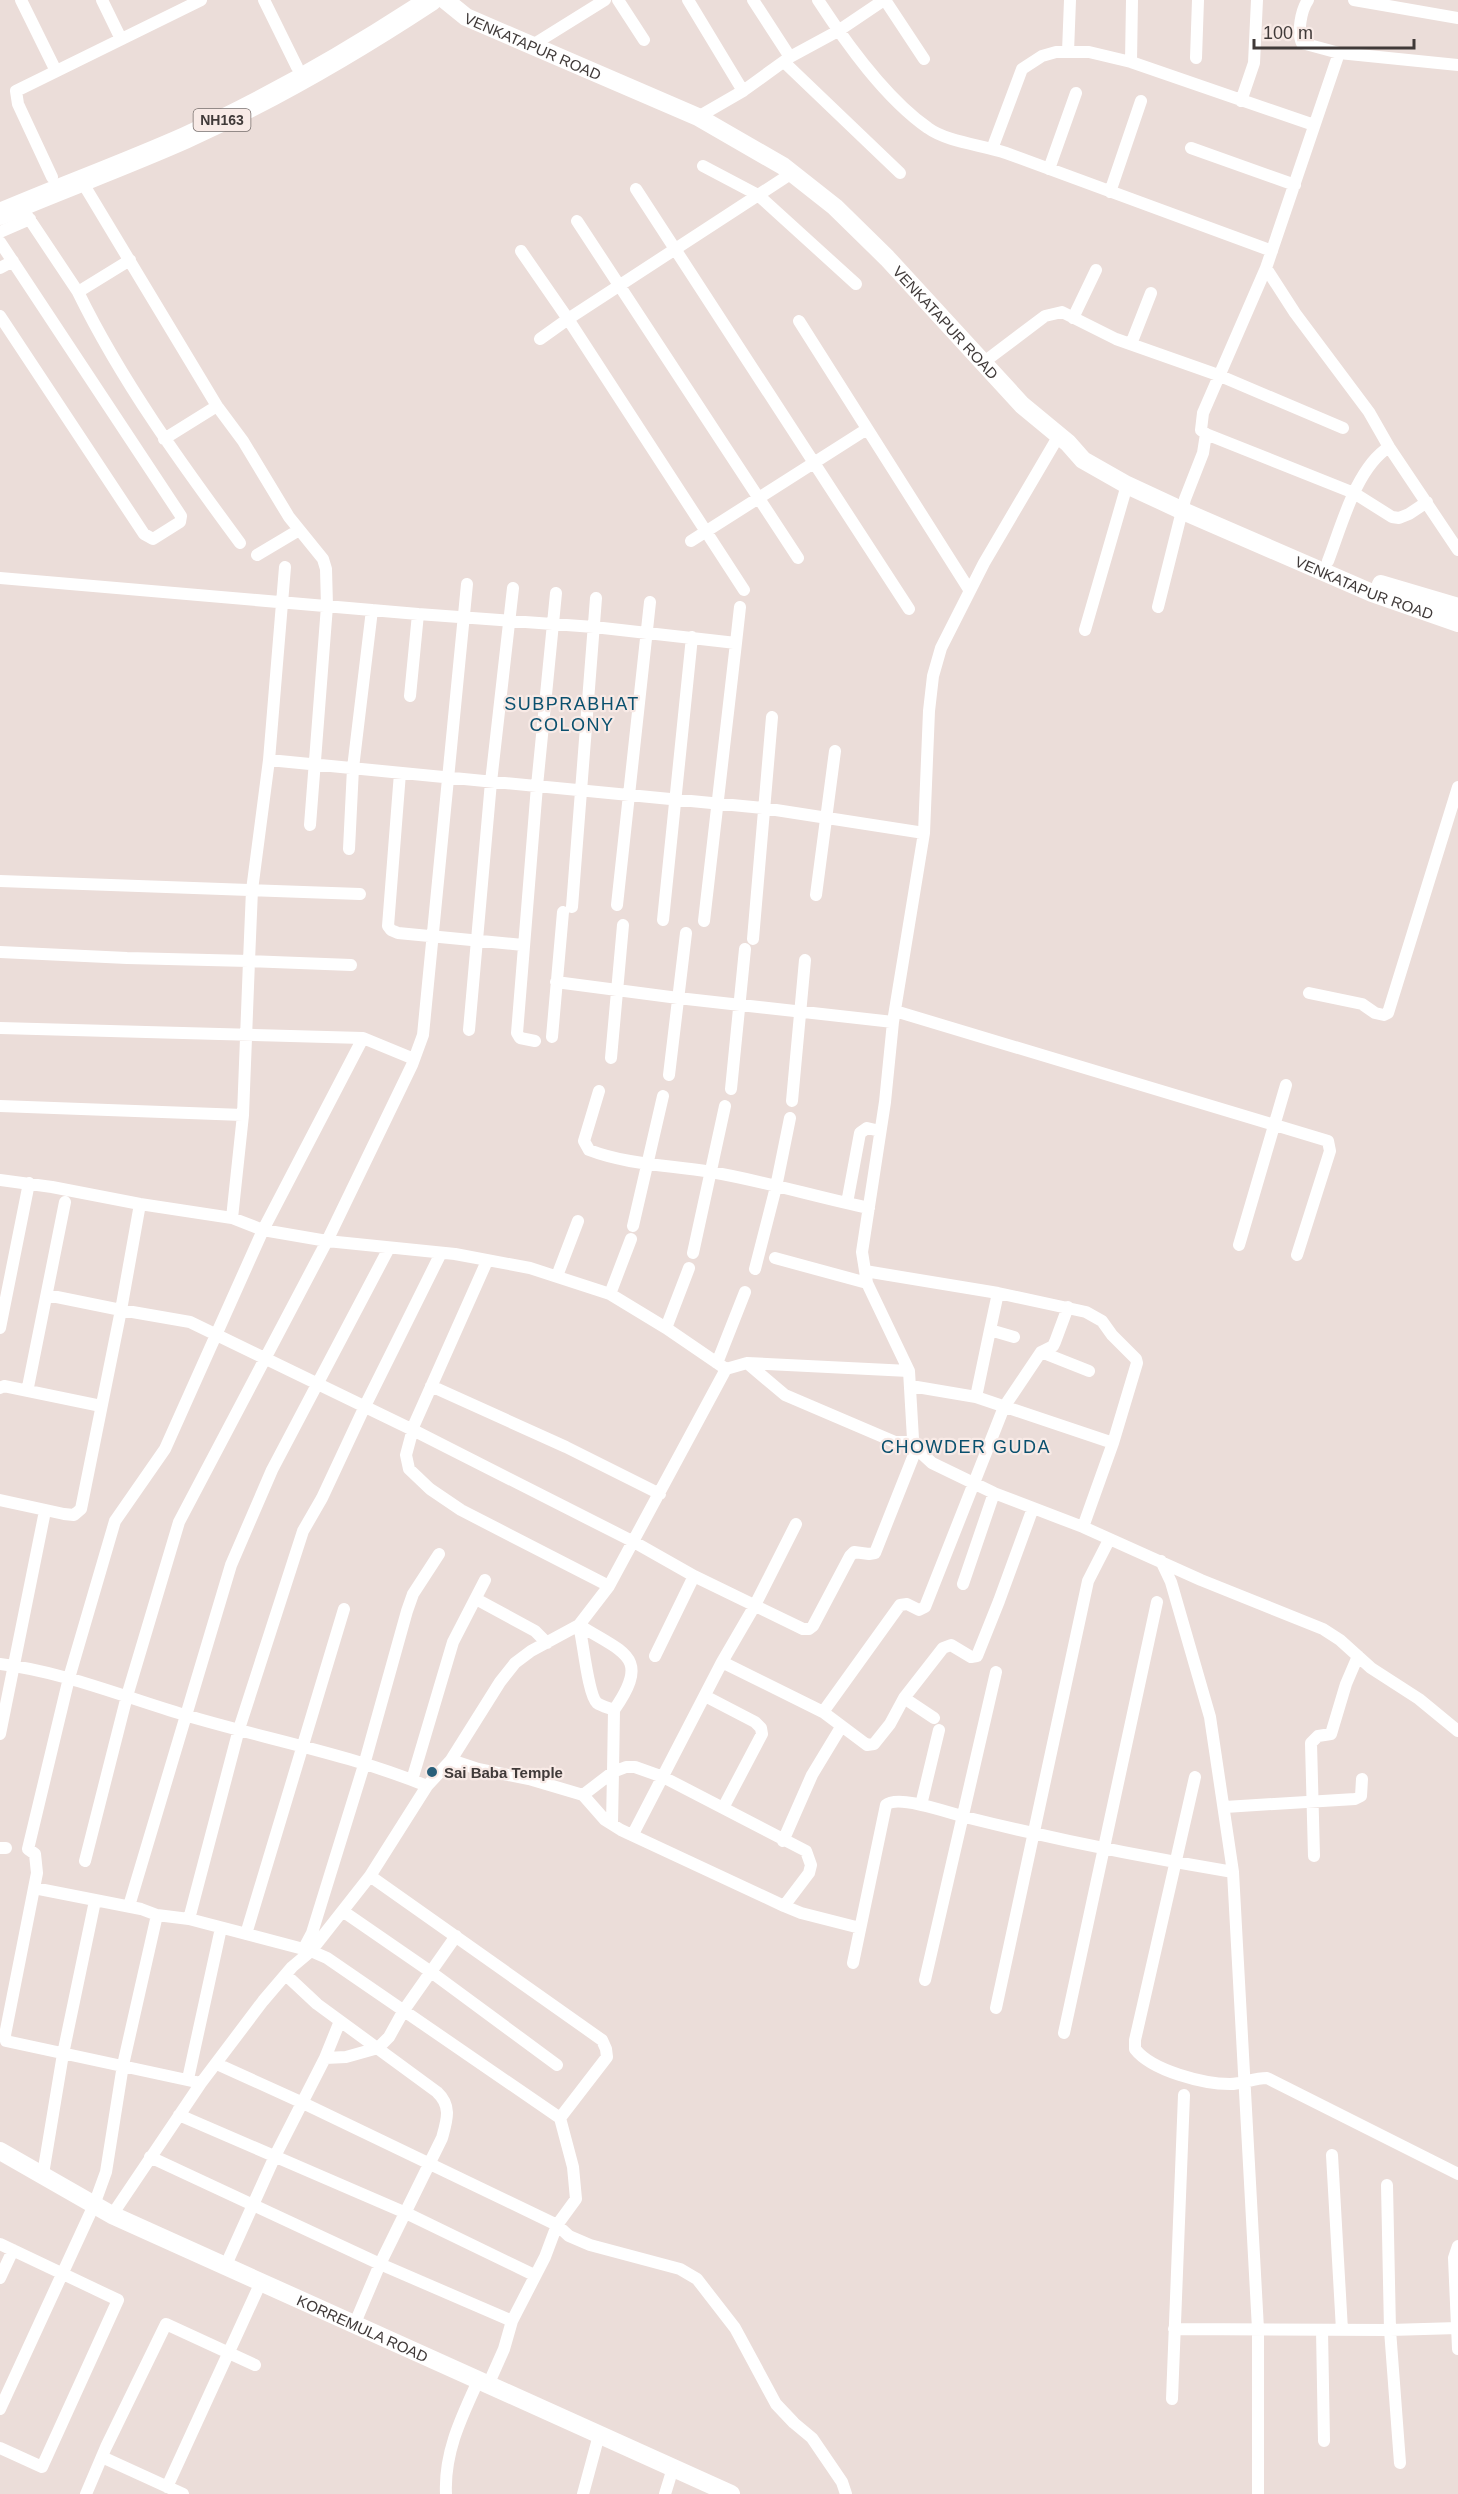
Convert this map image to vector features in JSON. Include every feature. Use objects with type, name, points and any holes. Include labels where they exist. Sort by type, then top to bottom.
[{"type":"highway","name":"NH163","points":[[13,209],[52,177],[156,136],[237,99],[331,49],[407,0]]},
{"type":"highway","name":"NH163","points":[[13,209],[185,138],[274,94],[366,43],[431,0]]},
{"type":"street","points":[[21,0],[56,71]]},
{"type":"street","points":[[102,0],[121,39]]},
{"type":"street","points":[[52,177],[18,104],[15,93],[19,88],[121,39],[181,4],[201,0]]},
{"type":"street","points":[[264,0],[297,66]]},
{"type":"street","name":"VENKATAPUR ROAD","points":[[445,0],[466,17],[698,117],[792,173],[834,207],[888,258],[1022,405],[1083,460],[1127,485],[1184,505],[1372,593],[1458,623]]},
{"type":"street","points":[[531,45],[605,0]]},
{"type":"street","points":[[618,0],[644,40]]},
{"type":"street","points":[[688,0],[743,91]]},
{"type":"street","points":[[753,0],[787,60],[900,173]]},
{"type":"street","points":[[818,0],[838,31],[881,84],[937,134],[992,149],[1272,251]]},
{"type":"street","points":[[698,117],[743,91],[787,60],[838,31],[885,0],[924,59]]},
{"type":"street","points":[[1068,52],[1070,0]]},
{"type":"street","points":[[1131,62],[1132,0]]},
{"type":"street","points":[[1196,58],[1198,0]]},
{"type":"street","points":[[1241,100],[1254,63],[1257,0]]},
{"type":"street","points":[[1308,0],[1305,4],[1300,32],[1302,43],[1339,53],[1458,65]]},
{"type":"street","points":[[1354,0],[1458,18]]},
{"type":"street","points":[[992,149],[1022,69],[1042,56],[1068,52],[1089,52],[1131,62],[1314,125]]},
{"type":"street","points":[[1339,53],[1266,268],[1218,375],[1201,419],[1201,430],[1354,493],[1392,517],[1400,518],[1427,502]]},
{"type":"street","points":[[1049,169],[1077,93]]},
{"type":"street","points":[[1110,192],[1141,101]]},
{"type":"street","points":[[1191,148],[1295,185]]},
{"type":"street","points":[[703,166],[758,195],[856,284]]},
{"type":"street","points":[[540,339],[792,173]]},
{"type":"street","points":[[81,180],[217,406],[243,441],[299,530],[323,559],[327,569],[327,606],[310,825]]},
{"type":"street","points":[[636,189],[909,609]]},
{"type":"street","points":[[0,232],[13,209],[78,292],[102,341],[129,380],[164,439],[240,543]]},
{"type":"street","points":[[577,221],[798,558]]},
{"type":"street","points":[[0,243],[181,516],[180,522],[153,539],[144,534],[0,315]]},
{"type":"street","points":[[521,251],[568,319],[744,590]]},
{"type":"street","points":[[78,292],[130,260]]},
{"type":"street","points":[[0,268],[13,261]]},
{"type":"street","points":[[1266,268],[1295,313],[1369,412],[1389,447],[1458,550]]},
{"type":"street","points":[[1073,318],[1096,270]]},
{"type":"street","points":[[1131,344],[1151,293]]},
{"type":"street","points":[[984,362],[1045,316],[1062,312],[1131,344],[1218,375],[1343,428]]},
{"type":"street","points":[[799,321],[970,591]]},
{"type":"street","points":[[164,439],[217,406]]},
{"type":"street","points":[[691,541],[867,429]]},
{"type":"street","points":[[1158,607],[1184,505],[1203,453],[1206,434]]},
{"type":"street","points":[[1458,607],[1380,584],[1328,561],[1184,505],[1088,450],[1063,440],[984,563],[942,648],[933,676],[929,711],[924,833],[894,1016],[880,1131],[861,1252],[866,1277],[909,1371],[910,1413],[916,1445],[932,1464],[994,1493],[1083,1527],[1250,1600],[1323,1629],[1371,1668],[1419,1699],[1458,1731]]},
{"type":"street","points":[[1328,561],[1363,475],[1376,455],[1389,447]]},
{"type":"street","points":[[1085,630],[1127,485]]},
{"type":"street","points":[[257,555],[299,530]]},
{"type":"street","points":[[232,1218],[243,1115],[252,890],[269,760],[285,567]]},
{"type":"street","points":[[0,578],[281,603],[594,627],[736,643]]},
{"type":"street","points":[[85,1861],[127,1696],[179,1522],[327,1241],[414,1059],[424,1031],[446,778],[467,584]]},
{"type":"street","points":[[469,1029],[491,782],[513,588]]},
{"type":"street","points":[[535,1041],[520,1038],[517,1033],[537,786],[556,593]]},
{"type":"street","points":[[552,1037],[556,982],[568,909],[581,789],[596,598]]},
{"type":"street","points":[[617,905],[650,602]]},
{"type":"street","points":[[704,921],[740,607]]},
{"type":"street","points":[[349,849],[354,768],[372,610]]},
{"type":"street","points":[[410,696],[418,614]]},
{"type":"street","points":[[663,920],[692,637]]},
{"type":"street","points":[[731,1089],[739,1005],[749,944],[772,717]]},
{"type":"street","points":[[816,895],[835,751]]},
{"type":"street","points":[[269,760],[719,803],[826,816],[924,833]]},
{"type":"street","points":[[400,773],[388,926],[398,933],[523,945]]},
{"type":"street","points":[[1309,993],[1362,1004],[1384,1016],[1388,1013],[1458,787]]},
{"type":"street","points":[[0,881],[360,894]]},
{"type":"street","points":[[611,1058],[623,925]]},
{"type":"street","points":[[669,1075],[686,933]]},
{"type":"street","points":[[0,952],[351,965]]},
{"type":"street","points":[[792,1101],[805,960]]},
{"type":"street","points":[[556,982],[801,1012],[894,1016],[1323,1139],[1330,1144],[1330,1151],[1297,1255]]},
{"type":"street","points":[[0,1028],[363,1038],[414,1059]]},
{"type":"street","points":[[201,2083],[63,2054],[3,2046],[34,1888],[37,1860],[35,1854],[28,1849],[69,1678],[115,1521],[165,1449],[263,1230],[363,1038]]},
{"type":"street","points":[[1239,1245],[1286,1085]]},
{"type":"street","points":[[599,1091],[585,1146],[589,1150],[603,1156],[647,1165],[711,1172],[868,1208]]},
{"type":"street","points":[[610,1294],[632,1233],[663,1096]]},
{"type":"street","points":[[0,1106],[243,1115]]},
{"type":"street","points":[[693,1253],[725,1106]]},
{"type":"street","points":[[754,1269],[776,1187],[790,1118]]},
{"type":"street","points":[[847,1203],[860,1133],[867,1128],[880,1131]]},
{"type":"street","points":[[0,1180],[232,1218],[263,1230],[327,1241],[441,1253],[530,1268],[610,1294],[666,1328],[721,1366],[747,1364],[909,1371]]},
{"type":"street","points":[[0,1328],[29,1183]]},
{"type":"street","points":[[28,1387],[64,1202]]},
{"type":"street","points":[[0,1500],[64,1514],[74,1515],[81,1509],[140,1204]]},
{"type":"street","points":[[557,1276],[578,1221]]},
{"type":"street","points":[[129,1906],[231,1565],[273,1470],[316,1383],[388,1248]]},
{"type":"street","points":[[189,1919],[239,1729],[303,1531],[322,1498],[441,1253]]},
{"type":"street","points":[[775,1258],[866,1277],[998,1293],[1068,1307],[1086,1312],[1102,1321],[1112,1335],[1136,1359],[1134,1377],[1083,1527]]},
{"type":"street","points":[[487,1261],[413,1430],[406,1455],[409,1469],[430,1489],[461,1510],[609,1586]]},
{"type":"street","points":[[666,1328],[689,1268]]},
{"type":"street","points":[[112,2215],[201,2083],[263,2001],[344,1912],[370,1876],[427,1786],[451,1760],[500,1682],[515,1663],[579,1625],[609,1586],[660,1494],[721,1366],[745,1292]]},
{"type":"street","points":[[976,1397],[998,1293]]},
{"type":"street","points":[[47,1295],[190,1322],[413,1430],[634,1542],[754,1607],[803,1629],[812,1628],[850,1556],[854,1552],[875,1553],[916,1445]]},
{"type":"street","points":[[823,1712],[900,1605],[907,1604],[919,1610],[926,1607],[1004,1407],[1041,1352],[1053,1346],[1068,1307]]},
{"type":"street","points":[[990,1330],[1014,1337]]},
{"type":"street","points":[[1041,1352],[1089,1371]]},
{"type":"street","points":[[747,1364],[785,1395],[894,1442],[916,1445]]},
{"type":"street","points":[[0,1388],[3,1386],[101,1406]]},
{"type":"street","points":[[431,1386],[566,1447],[660,1494]]},
{"type":"street","points":[[911,1386],[976,1397],[1113,1443]]},
{"type":"street","points":[[963,1584],[994,1493]]},
{"type":"street","points":[[722,1662],[823,1712],[867,1744],[874,1744],[890,1724],[904,1698],[943,1648],[951,1645],[971,1657],[977,1656],[1033,1508]]},
{"type":"street","points":[[0,1734],[44,1516]]},
{"type":"street","points":[[633,1834],[796,1524]]},
{"type":"street","points":[[996,2008],[1088,1581],[1109,1540]]},
{"type":"street","points":[[308,1950],[364,1765],[407,1611],[413,1594],[439,1554]]},
{"type":"street","points":[[1161,1561],[1171,1582],[1210,1717],[1233,1872],[1258,2334],[1258,2494]]},
{"type":"street","points":[[655,1656],[694,1576]]},
{"type":"street","points":[[412,1780],[453,1642],[485,1580]]},
{"type":"street","points":[[476,1599],[535,1631],[547,1643]]},
{"type":"street","points":[[1064,2033],[1158,1602]]},
{"type":"street","points":[[246,1934],[344,1609]]},
{"type":"street","points":[[579,1625],[619,1650],[633,1666],[629,1688],[614,1710],[612,1824]]},
{"type":"street","points":[[579,1625],[584,1643],[590,1692],[597,1703],[614,1710]]},
{"type":"street","points":[[1314,1856],[1311,1743],[1318,1736],[1331,1734],[1346,1684],[1358,1656]]},
{"type":"street","points":[[0,1664],[69,1678],[185,1715],[303,1745],[427,1786]]},
{"type":"street","points":[[925,1980],[996,1672]]},
{"type":"street","points":[[705,1696],[755,1722],[761,1728],[762,1734],[723,1808]]},
{"type":"street","points":[[904,1698],[934,1718]]},
{"type":"street","points":[[783,1841],[812,1775],[840,1726]]},
{"type":"street","points":[[921,1805],[939,1730]]},
{"type":"street","points":[[451,1760],[583,1795],[605,1820],[612,1824],[784,1906],[801,1913],[860,1928]]},
{"type":"street","points":[[583,1795],[613,1772],[626,1767],[635,1767],[663,1777],[806,1851],[811,1865],[808,1873],[784,1906]]},
{"type":"street","points":[[1195,1777],[1135,2040],[1136,2049],[1146,2060],[1165,2069],[1214,2083],[1243,2083],[1253,2078],[1267,2078],[1458,2174]]},
{"type":"street","points":[[1225,1807],[1359,1798],[1362,1779]]},
{"type":"street","points":[[853,1963],[886,1805],[896,1800],[1032,1834],[1233,1872]]},
{"type":"street","points":[[370,1876],[602,2040],[607,2058],[560,2118]]},
{"type":"street","points":[[34,1888],[129,1906],[157,1915],[189,1919],[308,1950],[327,1958],[560,2118],[573,2167],[576,2199],[557,2225],[544,2257],[512,2321],[504,2349],[452,2442],[446,2474],[446,2494]]},
{"type":"street","points":[[43,2174],[63,2054],[95,1901]]},
{"type":"street","points":[[344,1912],[431,1972],[557,2065]]},
{"type":"street","points":[[0,2409],[94,2205],[106,2172],[123,2066],[157,1915]]},
{"type":"street","points":[[188,2079],[221,1928]]},
{"type":"street","points":[[325,2058],[346,2058],[378,2048],[388,2037],[404,2010],[456,1936]]},
{"type":"street","points":[[286,1975],[340,2021],[445,2100],[448,2118],[442,2138],[380,2264],[355,2323]]},
{"type":"street","points":[[225,2267],[275,2156],[325,2058],[340,2021]]},
{"type":"street","points":[[217,2064],[430,2163],[557,2225],[570,2236],[590,2245],[680,2269],[697,2279],[735,2328],[776,2404],[794,2423],[813,2438],[842,2482],[846,2494]]},
{"type":"street","points":[[1172,2399],[1184,2095]]},
{"type":"street","points":[[179,2115],[406,2213],[534,2275]]},
{"type":"street","name":"KORREMULA ROAD","points":[[0,2151],[112,2215],[730,2494]]},
{"type":"street","points":[[1332,2155],[1342,2330]]},
{"type":"street","points":[[150,2157],[380,2264],[512,2321]]},
{"type":"street","points":[[1388,2185],[1390,2334],[1400,2463]]},
{"type":"street","points":[[0,2244],[118,2300],[42,2467],[0,2448]]},
{"type":"street","points":[[1458,2246],[1454,2258],[1458,2349]]},
{"type":"street","points":[[0,2278],[13,2250]]},
{"type":"street","points":[[167,2487],[261,2282]]},
{"type":"street","points":[[86,2494],[166,2324],[255,2365]]},
{"type":"street","points":[[1174,2329],[1258,2334],[1390,2334],[1458,2331]]},
{"type":"street","points":[[1322,2334],[1342,2330],[1390,2334]]},
{"type":"street","points":[[1322,2334],[1324,2441]]},
{"type":"street","points":[[583,2494],[598,2435]]},
{"type":"street","points":[[102,2457],[183,2494]]},
{"type":"street","points":[[665,2494],[673,2468]]},
{"type":"place","name":"Sai Baba Temple","points":[[432,1772]]},
{"type":"district","name":"SUBPRABHAT COLONY","points":[[572,714]]},
{"type":"district","name":"CHOWDER GUDA","points":[[966,1447]]}]
